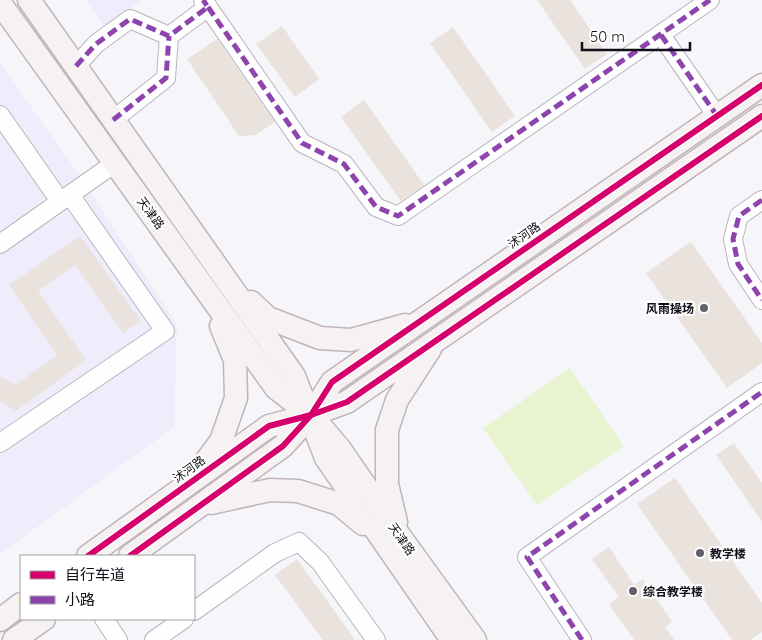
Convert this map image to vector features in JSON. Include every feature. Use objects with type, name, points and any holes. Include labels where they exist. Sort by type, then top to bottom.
[{"type":"main road","name":"天津路","points":[[29,0],[294,376],[311,415],[326,458],[475,640]]},
{"type":"main road","name":"天津路","points":[[0,3],[276,388],[311,415]]},
{"type":"main road","name":"沭河路","points":[[131,555],[283,446],[311,415],[332,382],[762,86]]},
{"type":"main road","name":"沭河路","points":[[89,555],[269,426],[311,415],[347,402],[762,116]]},
{"type":"main road","points":[[220,273],[268,318],[320,338],[351,340],[422,319]]},
{"type":"main road","points":[[187,485],[221,441],[236,398],[235,360],[206,290]]},
{"type":"main road","points":[[392,538],[387,484],[387,430],[397,400],[435,341]]},
{"type":"main road","points":[[203,504],[270,490],[298,491],[339,504],[392,538]]},
{"type":"main road","name":"天津路","points":[[392,538],[452,640]]},
{"type":"main road","points":[[0,620],[20,605]]},
{"type":"main road","points":[[14,640],[43,620]]},
{"type":"street","points":[[113,120],[166,78],[169,36],[205,4],[302,144],[344,164],[376,207],[398,216],[710,0]]},
{"type":"street","points":[[76,66],[96,44],[130,20],[169,36]]},
{"type":"street","points":[[661,35],[717,116]]},
{"type":"street","points":[[0,115],[165,331],[0,443]]},
{"type":"street","points":[[0,244],[114,163]]},
{"type":"street","points":[[762,200],[739,216],[733,239],[738,264],[762,300]]},
{"type":"street","points":[[582,640],[527,557],[762,392]]},
{"type":"street","points":[[195,610],[275,553],[299,542],[320,562],[376,640]]},
{"type":"street","points":[[105,620],[118,640]]},
{"type":"street","points":[[154,640],[183,620]]},
{"type":"shaded area","points":[[86,0],[141,0],[104,26]]},
{"type":"shaded area","points":[[0,63],[81,177],[177,325],[174,427],[0,554]]},
{"type":"green space","points":[[570,368],[624,446],[537,505],[483,428]]},
{"type":"building","points":[[537,0],[570,0],[607,54],[585,69]]},
{"type":"building","points":[[282,26],[319,79],[295,97],[256,44]]},
{"type":"building","points":[[453,27],[515,116],[492,132],[430,43]]},
{"type":"building","points":[[217,39],[275,122],[256,135],[239,136],[187,59]]},
{"type":"building","points":[[364,100],[424,185],[401,201],[341,117]]},
{"type":"building","points":[[80,236],[141,321],[123,333],[75,265],[38,291],[86,360],[16,411],[0,401],[0,376],[15,385],[57,355],[9,285]]},
{"type":"building","name":"风雨操场","points":[[691,242],[762,343],[762,363],[727,388],[646,273]]},
{"type":"building","name":"教学楼","points":[[734,443],[762,483],[762,521],[716,455]]},
{"type":"building","name":"教学楼","points":[[675,478],[762,603],[762,632],[750,640],[732,640],[637,504]]},
{"type":"building","name":"综合教学楼","points":[[609,547],[634,585],[643,579],[672,622],[665,627],[674,640],[634,640],[609,604],[619,597],[592,559]]},
{"type":"building","points":[[297,559],[355,640],[323,640],[275,575]]},
{"type":"marked path","points":[[76,66],[96,44],[130,19],[169,36],[208,7],[203,0]]},
{"type":"marked path","points":[[208,7],[302,143],[344,164],[376,207],[398,216],[710,0]]},
{"type":"marked path","points":[[661,35],[717,116]]},
{"type":"marked path","points":[[113,120],[166,78],[169,36]]},
{"type":"marked path","points":[[762,200],[739,216],[733,239],[738,264],[762,300]]},
{"type":"marked path","points":[[582,640],[527,557],[762,392]]},
{"type":"cycle path","points":[[131,555],[283,446],[311,415],[332,382],[762,85]]},
{"type":"cycle path","points":[[89,555],[269,426],[311,415],[347,402],[762,116]]},
{"type":"place","name":"风雨操场","points":[[704,308]]},
{"type":"place","name":"教学楼","points":[[700,553]]},
{"type":"place","name":"综合教学楼","points":[[633,591]]}]
